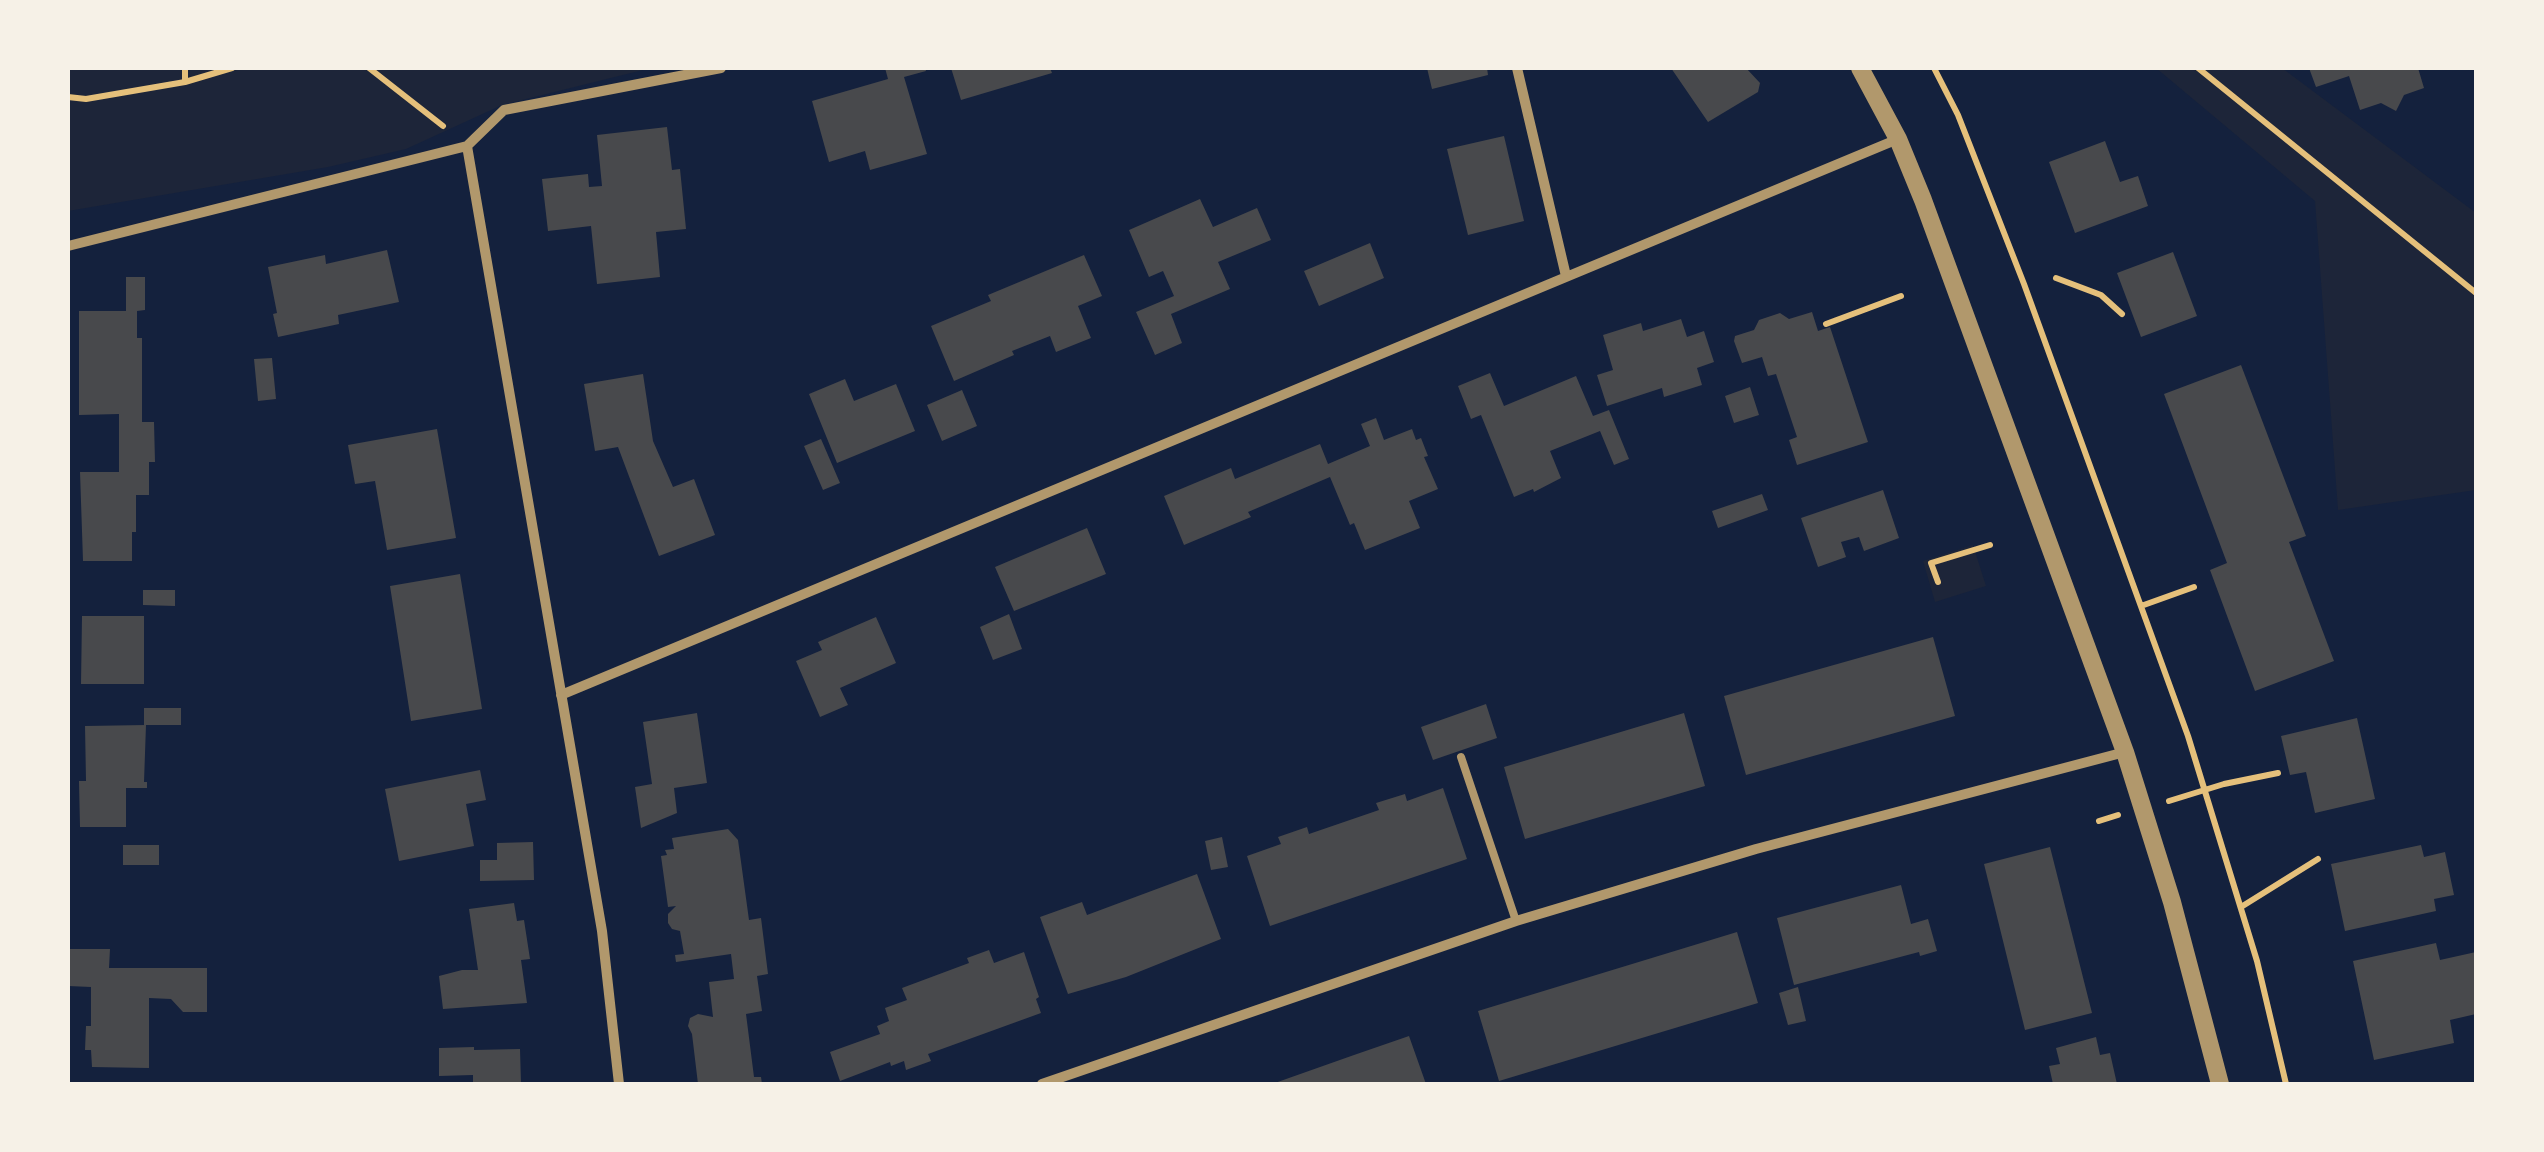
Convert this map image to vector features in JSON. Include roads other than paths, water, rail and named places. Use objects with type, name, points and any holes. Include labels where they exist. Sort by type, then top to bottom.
[{"type":"street","points":[[68,246],[467,146],[504,110],[721,68]]},
{"type":"street","points":[[1516,68],[1566,276]]},
{"type":"street","points":[[1860,68],[1898,140],[2125,752],[2172,902],[2220,1084]]},
{"type":"street","points":[[561,694],[1898,140]]},
{"type":"street","points":[[467,146],[602,931],[618,1084]]},
{"type":"street","points":[[1042,1084],[1516,921],[1756,849],[2125,752]]},
{"type":"lane","points":[[1462,757],[1516,921]]}]
